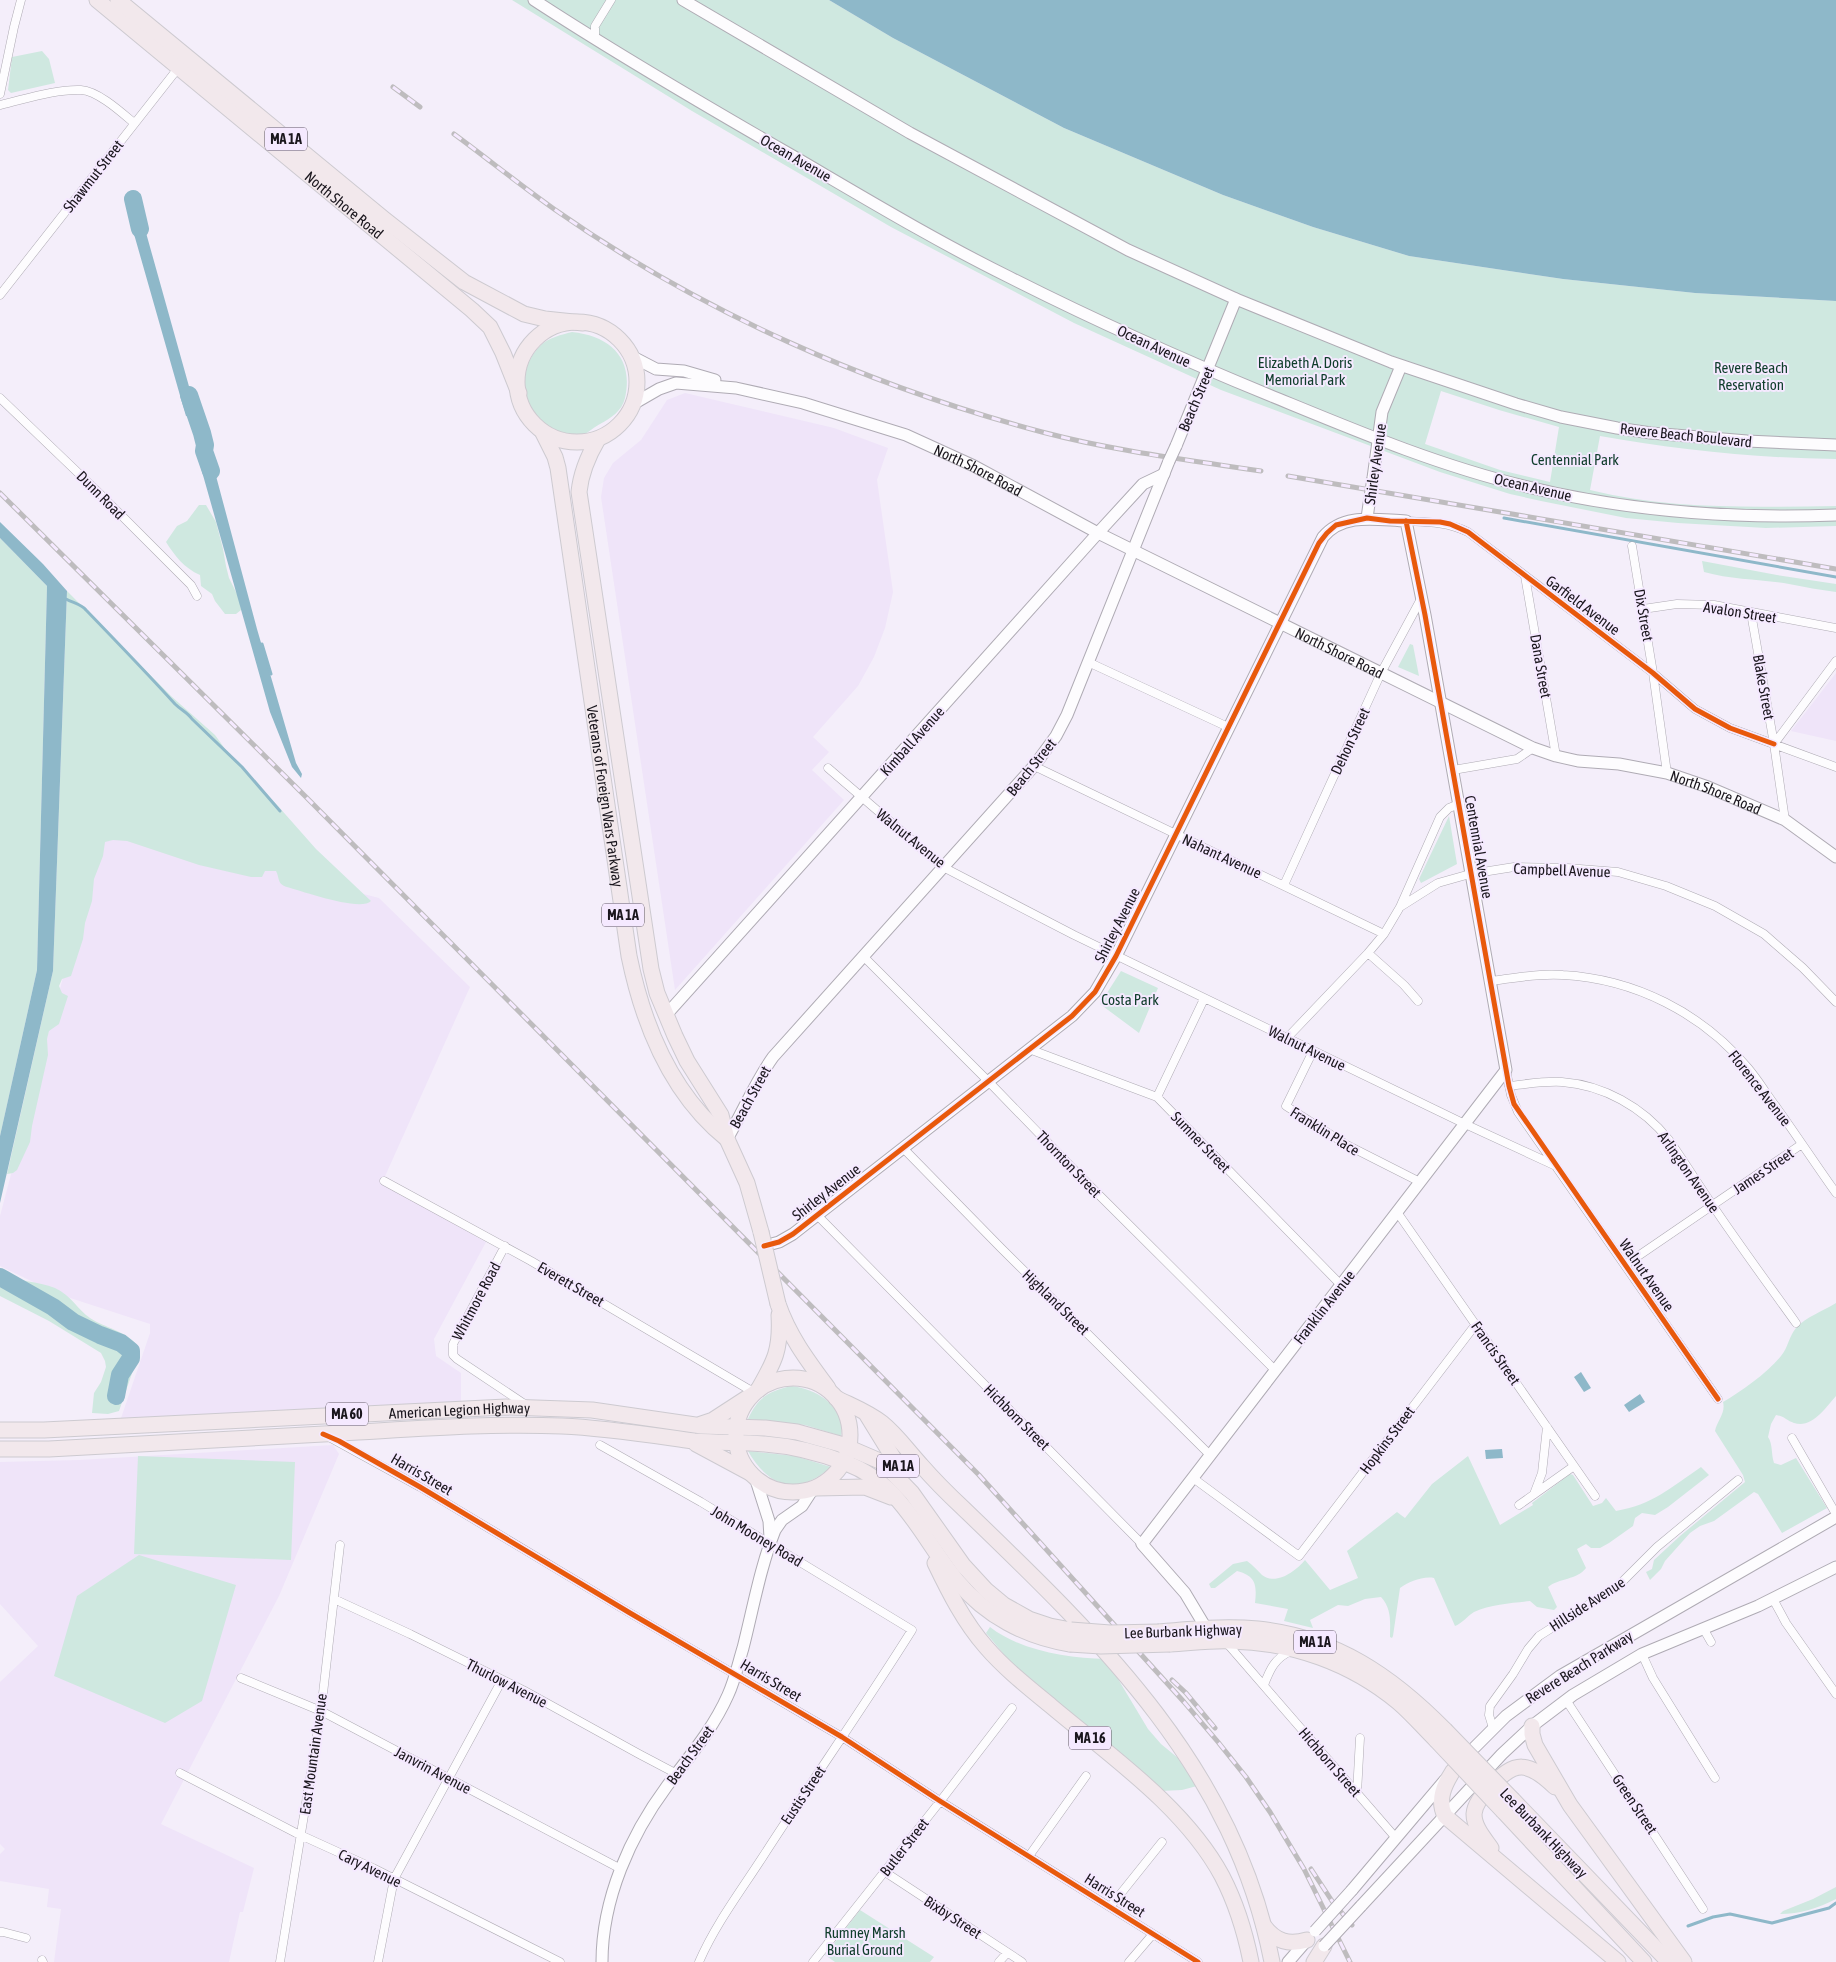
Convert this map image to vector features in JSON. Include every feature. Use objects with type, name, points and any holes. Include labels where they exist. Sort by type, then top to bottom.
[{"type":"highway","name":"North Shore Road","points":[[97,0],[183,62],[464,282],[524,314],[545,319],[583,323]]},
{"type":"highway","name":"North Shore Road","points":[[118,0],[183,62],[490,327],[519,393]]},
{"type":"highway","points":[[519,393],[518,377],[521,362],[528,348],[539,336],[552,328],[567,323],[583,323]]},
{"type":"highway","name":"MA 1A","points":[[583,323],[598,326],[611,332],[625,346],[631,356],[636,372],[637,388],[633,404],[625,419],[613,431],[598,439]]},
{"type":"highway","name":"MA 1A","points":[[519,393],[527,414],[542,431]]},
{"type":"highway","points":[[542,431],[552,437],[570,442],[587,442],[598,439]]},
{"type":"highway","name":"Veterans of Foreign Wars Parkway","points":[[542,431],[555,457],[558,468],[629,956],[638,995],[655,1041],[676,1079],[704,1118],[727,1139]]},
{"type":"highway","name":"Veterans of Foreign Wars Parkway","points":[[598,439],[588,457],[581,478],[579,492],[644,932],[656,988],[666,1015],[687,1061],[718,1108],[724,1122],[727,1139],[747,1183],[766,1241],[778,1304],[779,1334],[777,1353],[773,1366],[756,1393]]},
{"type":"highway","name":"Veterans of Foreign Wars Parkway","points":[[778,1304],[801,1353],[843,1409],[848,1421],[849,1447]]},
{"type":"highway","points":[[693,1424],[713,1420],[778,1381],[796,1379],[814,1382],[835,1397]]},
{"type":"highway","name":"MA 1A","points":[[756,1393],[743,1409],[737,1427],[737,1443],[742,1460],[754,1476],[769,1487],[782,1491],[797,1492],[814,1488],[856,1486],[869,1488],[889,1495],[902,1505]]},
{"type":"highway","name":"MA 1A","points":[[835,1397],[866,1413],[923,1520]]},
{"type":"highway","name":"American Legion Highway","points":[[0,1430],[44,1430],[462,1408],[529,1407],[608,1412],[693,1424],[797,1432]]},
{"type":"highway","points":[[866,1413],[891,1431],[938,1484],[1054,1597],[1129,1678],[1151,1705],[1186,1753],[1224,1821],[1244,1867],[1264,1925],[1272,1962]]},
{"type":"highway","name":"American Legion Highway","points":[[0,1449],[49,1449],[519,1425],[612,1430],[680,1438],[793,1447]]},
{"type":"highway","name":"Lee Burbank Highway","points":[[797,1432],[849,1447],[872,1456],[886,1466],[908,1488],[923,1520],[957,1581],[982,1606],[1004,1622],[1024,1632],[1052,1641],[1110,1633],[1159,1632],[1206,1628],[1266,1630],[1300,1637],[1333,1648],[1364,1663],[1409,1695],[1440,1735],[1508,1805],[1669,1962]]},
{"type":"highway","points":[[680,1438],[706,1448],[754,1476]]},
{"type":"highway","name":"Lee Burbank Highway","points":[[793,1447],[843,1462],[877,1478],[902,1505],[923,1520]]},
{"type":"highway","points":[[814,1488],[831,1477],[843,1462],[849,1447]]},
{"type":"highway","name":"MA 16","points":[[923,1520],[954,1601],[969,1625],[987,1648],[1016,1676],[1165,1803],[1199,1840],[1218,1868],[1229,1891],[1242,1926],[1251,1961]]},
{"type":"highway","name":"Lee Burbank Highway","points":[[1071,1637],[1108,1646],[1225,1641],[1263,1643],[1298,1650],[1341,1666],[1378,1688],[1440,1735]]},
{"type":"highway","points":[[1532,1726],[1535,1745],[1570,1805]]},
{"type":"highway","points":[[1501,1862],[1481,1834],[1474,1814],[1479,1800],[1504,1773],[1520,1767],[1532,1770],[1552,1784],[1570,1805],[1684,1962]]},
{"type":"highway","points":[[1453,1771],[1442,1794],[1441,1804],[1445,1816],[1618,1962]]},
{"type":"highway","name":"Lee Burbank Highway","points":[[1508,1805],[1644,1962]]},
{"type":"highway","points":[[1264,1925],[1273,1935],[1284,1942],[1297,1943],[1311,1935]]},
{"type":"highway","points":[[1314,1962],[1324,1946]]},
{"type":"main road","name":"Ocean Avenue","points":[[534,0],[595,39],[785,152],[1001,273],[1208,370],[1424,456],[1475,473],[1596,501],[1679,511],[1797,516],[1836,515]]},
{"type":"main road","name":"Revere Beach Boulevard","points":[[684,0],[910,133],[1128,250],[1236,299],[1402,366],[1538,411],[1584,422],[1651,433],[1747,442],[1836,445]]},
{"type":"main road","name":"Beach Street","points":[[727,1139],[745,1108],[759,1078],[773,1057],[1034,766],[1060,730],[1236,299]]},
{"type":"main road","name":"North Shore Road","points":[[631,356],[656,369],[684,371],[736,388],[812,406],[906,435],[974,466],[1098,533],[1533,748],[1578,761],[1619,764],[1667,773],[1708,787],[1785,820],[1836,857]]},
{"type":"main road","name":"Shirley Avenue","points":[[766,1241],[787,1238],[817,1215],[1029,1050],[1085,1004],[1099,985],[1116,956],[1177,835],[1228,727],[1323,538],[1336,525],[1367,518],[1382,412],[1402,366]]},
{"type":"main road","name":"North Shore Road","points":[[633,404],[659,389],[676,383],[736,388]]},
{"type":"main road","name":"Kimball Avenue","points":[[666,1015],[1143,484],[1164,474]]},
{"type":"main road","name":"Garfield Avenue","points":[[1367,518],[1406,521]]},
{"type":"main road","name":"Centennial Avenue","points":[[1406,521],[1422,599],[1506,1070]]},
{"type":"main road","name":"Franklin Avenue","points":[[1142,1544],[1506,1070]]},
{"type":"main road","name":"Beach Street","points":[[754,1476],[769,1521],[770,1544]]},
{"type":"main road","name":"Beach Street","points":[[602,1962],[605,1929],[621,1869],[644,1819],[716,1719],[729,1694],[770,1544],[778,1523],[802,1506],[814,1488]]},
{"type":"main road","name":"Revere Beach Parkway","points":[[1288,1962],[1453,1771],[1493,1728],[1525,1700],[1560,1676],[1836,1516]]},
{"type":"main road","name":"Hichborn Street","points":[[1142,1544],[1185,1593],[1206,1628]]},
{"type":"main road","name":"Revere Beach Parkway","points":[[1309,1962],[1502,1754],[1532,1726],[1566,1700],[1642,1654],[1774,1599],[1836,1567]]},
{"type":"street","points":[[0,94],[14,27],[22,0]]},
{"type":"street","points":[[595,39],[595,26],[611,0]]},
{"type":"street","name":"Shawmut Street","points":[[0,295],[183,62]]},
{"type":"street","points":[[0,105],[51,94],[82,90],[107,100],[134,123]]},
{"type":"street","name":"Dunn Road","points":[[0,398],[109,502],[191,585],[197,596]]},
{"type":"street","name":"Garfield Avenue","points":[[1406,521],[1440,522],[1468,532],[1653,673],[1695,708],[1730,728],[1836,767]]},
{"type":"street","name":"Dix Street","points":[[1632,546],[1667,773]]},
{"type":"street","name":"Dana Street","points":[[1525,576],[1556,756]]},
{"type":"street","name":"Dehon Street","points":[[1284,886],[1381,673],[1422,599]]},
{"type":"street","name":"Avalon Street","points":[[1643,609],[1677,604],[1714,605],[1836,628]]},
{"type":"street","name":"Blake Street","points":[[1751,613],[1785,820]]},
{"type":"street","points":[[1774,744],[1836,661]]},
{"type":"street","points":[[1088,662],[1228,727]]},
{"type":"street","points":[[1453,770],[1518,760],[1533,748]]},
{"type":"street","name":"Nahant Avenue","points":[[1034,766],[1384,934]]},
{"type":"street","name":"Walnut Avenue","points":[[828,768],[944,867],[1048,922],[1204,999],[1556,1166],[1718,1399]]},
{"type":"street","points":[[1400,908],[1440,816],[1449,808],[1459,804]]},
{"type":"street","name":"Campbell Avenue","points":[[1287,1038],[1368,953],[1384,934],[1400,908],[1438,883],[1470,874],[1514,867],[1567,868],[1618,872],[1666,886],[1715,906],[1764,934],[1803,968],[1836,1002]]},
{"type":"street","points":[[1368,953],[1404,985],[1418,1001]]},
{"type":"street","name":"Thornton Street","points":[[863,956],[1275,1370]]},
{"type":"street","name":"Florence Avenue","points":[[1491,981],[1562,974],[1621,984],[1652,994],[1684,1012],[1731,1049],[1749,1069],[1836,1193]]},
{"type":"street","points":[[1157,1097],[1204,999]]},
{"type":"street","name":"Sumner Street","points":[[1029,1050],[1157,1097],[1341,1285]]},
{"type":"street","name":"Franklin Place","points":[[1313,1051],[1286,1106],[1347,1146],[1420,1182]]},
{"type":"street","name":"Centennial Avenue","points":[[1506,1070],[1514,1104],[1518,1112],[1556,1166]]},
{"type":"street","name":"Arlington Avenue","points":[[1509,1086],[1570,1083],[1599,1089],[1619,1098],[1653,1123],[1668,1139],[1712,1206],[1796,1323]]},
{"type":"street","name":"James Street","points":[[1625,1265],[1802,1144]]},
{"type":"street","name":"Highland Street","points":[[903,1148],[1210,1455]]},
{"type":"street","name":"Everett Street","points":[[384,1181],[505,1246],[756,1393]]},
{"type":"street","name":"Francis Street","points":[[1397,1212],[1595,1496]]},
{"type":"street","name":"Hichborn Street","points":[[817,1215],[1142,1544]]},
{"type":"street","name":"Whitmore Road","points":[[505,1246],[453,1344],[452,1350],[457,1359],[529,1407]]},
{"type":"street","name":"Hopkins Street","points":[[1193,1478],[1299,1556],[1476,1324]]},
{"type":"street","points":[[1534,1494],[1542,1473],[1547,1427]]},
{"type":"street","name":"Harris Street","points":[[323,1434],[339,1441],[432,1494],[630,1613],[736,1674],[842,1738],[940,1802],[1198,1962]]},
{"type":"street","points":[[1792,1438],[1836,1516]]},
{"type":"street","name":"John Mooney Road","points":[[600,1445],[701,1502],[912,1630]]},
{"type":"street","points":[[1519,1505],[1574,1466]]},
{"type":"street","name":"Hillside Avenue","points":[[1493,1728],[1489,1715],[1490,1706],[1513,1674],[1532,1642],[1546,1630],[1618,1586],[1657,1547],[1738,1480]]},
{"type":"street","name":"East Mountain Avenue","points":[[280,1962],[321,1710],[340,1545]]},
{"type":"street","name":"Thurlow Avenue","points":[[334,1599],[502,1680],[677,1774]]},
{"type":"street","points":[[1774,1599],[1784,1619],[1836,1694]]},
{"type":"street","points":[[1703,1628],[1710,1642]]},
{"type":"street","name":"Eustis Street","points":[[699,1962],[717,1928],[912,1630]]},
{"type":"street","name":"Hichborn Street","points":[[1225,1641],[1396,1838]]},
{"type":"street","points":[[1264,1685],[1270,1669],[1277,1660],[1286,1654],[1298,1650]]},
{"type":"street","points":[[1642,1654],[1657,1684],[1715,1778]]},
{"type":"street","name":"Janvrin Avenue","points":[[241,1678],[321,1710],[621,1869]]},
{"type":"street","points":[[378,1962],[394,1879],[502,1680]]},
{"type":"street","name":"Green Street","points":[[1566,1700],[1703,1908]]},
{"type":"street","name":"Butler Street","points":[[813,1962],[1012,1708]]},
{"type":"street","points":[[1357,1793],[1360,1738]]},
{"type":"street","name":"Cary Avenue","points":[[180,1773],[301,1835],[560,1962]]},
{"type":"street","points":[[1029,1856],[1086,1776]]},
{"type":"street","points":[[1110,1907],[1162,1842]]},
{"type":"street","name":"Bixby Street","points":[[884,1872],[1022,1962]]},
{"type":"street","points":[[0,1932],[26,1938]]},
{"type":"street","points":[[1129,1962],[1153,1934]]},
{"type":"street","points":[[999,1962],[1007,1953]]},
{"type":"shaded area","points":[[685,393],[834,428],[888,448],[877,480],[893,592],[885,628],[874,657],[858,686],[813,737],[829,752],[812,770],[844,800],[675,990],[601,497],[604,478],[613,463],[641,440],[667,400]]},
{"type":"shaded area","points":[[1836,673],[1836,741],[1791,731]]},
{"type":"shaded area","points":[[103,826],[379,898],[470,987],[382,1183],[486,1242],[434,1339],[436,1356],[461,1373],[461,1403],[278,1410],[120,1421],[150,1333],[150,1324],[58,1294],[0,1266],[0,1216]]},
{"type":"shaded area","points":[[333,1445],[339,1454],[279,1596],[161,1824],[254,1868],[243,1912],[240,1912],[229,1962],[54,1962],[61,1909],[47,1907],[49,1889],[0,1881],[0,1854],[5,1849],[0,1844],[0,1682],[38,1646],[0,1604],[0,1462],[79,1460]]},
{"type":"green space","name":"Revere Beach Reservation","points":[[512,0],[829,0],[893,38],[1064,128],[1223,195],[1313,227],[1409,256],[1563,279],[1695,293],[1836,301],[1836,459],[1717,452],[1600,436],[1590,490],[1651,501],[1681,504],[1743,507],[1836,506],[1836,526],[1766,528],[1626,518],[1510,494],[1440,472],[1221,390],[1074,323],[891,227],[692,111]],"holes":[[[1441,391],[1559,427],[1550,482],[1500,470],[1425,444]]]},
{"type":"green space","points":[[42,51],[49,59],[55,83],[11,93],[8,90],[12,57]]},
{"type":"green space","points":[[572,332],[598,338],[608,344],[622,361],[626,371],[627,384],[624,403],[616,414],[580,436],[566,435],[548,427],[532,409],[527,399],[525,388],[527,366],[541,345],[552,338]]},
{"type":"green space","points":[[199,505],[206,505],[216,522],[229,578],[240,600],[241,610],[236,614],[225,614],[212,594],[201,586],[200,575],[180,561],[166,542],[177,526],[187,521]]},
{"type":"green space","points":[[0,538],[47,586],[37,970],[0,1136]]},
{"type":"green space","points":[[1702,561],[1836,584],[1836,592],[1778,582],[1715,575],[1704,572]]},
{"type":"green space","points":[[67,591],[171,696],[215,735],[228,753],[316,849],[371,901],[365,904],[355,904],[287,887],[280,883],[276,871],[265,871],[262,877],[251,877],[199,865],[127,841],[113,840],[105,842],[103,856],[94,879],[92,901],[85,923],[83,939],[71,976],[62,979],[59,986],[62,993],[68,996],[59,1024],[49,1031],[47,1039],[48,1055],[30,1142],[17,1170],[7,1174],[53,971]]},
{"type":"green space","points":[[1410,644],[1413,645],[1419,676],[1398,667]]},
{"type":"green space","points":[[1449,816],[1457,864],[1421,883],[1419,879]]},
{"type":"green space","name":"Costa Park","points":[[1121,971],[1158,988],[1139,1033],[1100,1004]]},
{"type":"green space","points":[[0,1273],[61,1291],[90,1318],[127,1336],[137,1345],[139,1348],[138,1356],[119,1411],[108,1414],[92,1413],[94,1393],[101,1382],[106,1367],[101,1353],[49,1321],[0,1296]]},
{"type":"green space","points":[[1836,1303],[1836,1396],[1818,1416],[1807,1423],[1794,1423],[1776,1415],[1771,1424],[1768,1437],[1771,1443],[1774,1463],[1781,1465],[1796,1458],[1827,1508],[1782,1533],[1758,1494],[1754,1492],[1714,1521],[1700,1526],[1690,1533],[1650,1580],[1646,1572],[1652,1569],[1654,1560],[1745,1482],[1743,1475],[1715,1431],[1724,1406],[1723,1402],[1769,1369],[1783,1353],[1794,1331],[1800,1324]]},
{"type":"green space","points":[[792,1386],[811,1391],[828,1401],[839,1416],[841,1436],[805,1425],[748,1419],[756,1405],[765,1396]]},
{"type":"green space","points":[[748,1451],[795,1456],[831,1467],[807,1482],[785,1484],[765,1473],[756,1464]]},
{"type":"green space","points":[[138,1456],[295,1462],[291,1560],[134,1554]]},
{"type":"green space","points":[[1468,1456],[1500,1525],[1533,1505],[1532,1503],[1570,1474],[1573,1475],[1593,1506],[1602,1503],[1606,1498],[1616,1511],[1651,1500],[1701,1467],[1709,1475],[1655,1515],[1642,1513],[1635,1518],[1633,1526],[1609,1543],[1600,1548],[1591,1548],[1586,1544],[1577,1549],[1586,1568],[1578,1575],[1548,1587],[1557,1607],[1554,1610],[1537,1607],[1530,1601],[1502,1604],[1474,1612],[1455,1626],[1434,1578],[1425,1578],[1400,1588],[1392,1638],[1390,1637],[1389,1611],[1381,1597],[1365,1599],[1348,1606],[1338,1605],[1310,1620],[1313,1628],[1284,1621],[1288,1609],[1255,1603],[1256,1591],[1254,1582],[1243,1573],[1237,1571],[1215,1588],[1211,1588],[1209,1584],[1233,1564],[1247,1561],[1262,1575],[1273,1579],[1285,1576],[1305,1560],[1330,1590],[1358,1578],[1347,1551],[1397,1512],[1405,1518],[1432,1484]]},
{"type":"green space","points":[[139,1555],[236,1585],[202,1701],[165,1723],[54,1676],[77,1596]]},
{"type":"green space","points":[[990,1627],[1016,1642],[1045,1652],[1106,1659],[1148,1729],[1161,1744],[1178,1758],[1197,1786],[1182,1790],[1161,1791],[1110,1745],[1011,1663],[986,1633]]},
{"type":"green space","points":[[1836,1887],[1836,1899],[1809,1910],[1780,1914],[1783,1911]]},
{"type":"green space","name":"Rumney Marsh Burial Ground","points":[[860,1910],[934,1957],[930,1962],[835,1962],[825,1955]]},
{"type":"water","points":[[829,0],[1836,0],[1836,301],[1695,293],[1563,279],[1409,256],[1313,227],[1223,195],[1064,128],[893,38]]},
{"type":"water","points":[[129,208],[137,209],[143,222],[197,415],[195,417],[186,416],[183,406],[128,213]]},
{"type":"water","points":[[202,447],[206,450],[216,476],[257,629],[296,763],[302,774],[301,778],[292,767],[270,712],[196,451]]},
{"type":"water","points":[[0,522],[43,564],[67,591],[53,971],[0,1203],[0,1136],[37,970],[47,586],[0,538]]},
{"type":"water","points":[[1581,1372],[1591,1388],[1584,1392],[1574,1377]]},
{"type":"water","points":[[1640,1394],[1645,1402],[1629,1412],[1624,1405]]},
{"type":"water","points":[[1502,1449],[1503,1458],[1486,1459],[1485,1450]]},
{"type":"waterway","points":[[133,199],[140,229]]},
{"type":"waterway","points":[[189,395],[202,433],[205,445],[204,451],[211,471]]},
{"type":"waterway","points":[[1504,518],[1836,577]]},
{"type":"waterway","points":[[66,599],[84,608],[175,704],[242,767],[280,811]]},
{"type":"waterway","points":[[262,644],[271,674]]},
{"type":"waterway","points":[[0,1277],[53,1307],[73,1322],[121,1343],[131,1351],[131,1358],[120,1375],[116,1396]]},
{"type":"waterway","points":[[1688,1926],[1713,1917],[1730,1914],[1772,1923],[1829,1908],[1836,1903]]},
{"type":"railway","points":[[393,87],[420,107]]},
{"type":"railway","points":[[454,134],[554,209],[668,281],[727,313],[788,342],[850,368],[913,392],[977,413],[1069,439],[1124,450],[1261,471]]},
{"type":"railway","points":[[1288,476],[1836,569]]},
{"type":"railway","points":[[0,493],[306,797],[979,1475],[1184,1702],[1246,1777],[1270,1812],[1304,1869],[1350,1962]]},
{"type":"railway","points":[[1172,1680],[1186,1693],[1215,1728]]},
{"type":"railway","points":[[1311,1869],[1332,1901],[1352,1925]]},
{"type":"cycle path","points":[[764,1246],[779,1242],[793,1234],[1072,1016],[1095,992],[1116,956],[1319,543],[1336,525],[1367,518],[1390,521],[1440,522],[1468,532],[1653,673],[1695,709],[1730,728],[1774,744]]},
{"type":"cycle path","points":[[1406,521],[1425,615],[1509,1086],[1514,1104],[1718,1399]]},
{"type":"cycle path","points":[[323,1434],[339,1441],[420,1487],[842,1737],[940,1801],[1198,1962]]},
{"type":"park label","name":"Elizabeth A. Doris Memorial Park","points":[[1305,370]]},
{"type":"park label","name":"Centennial Park","points":[[1575,459]]}]
